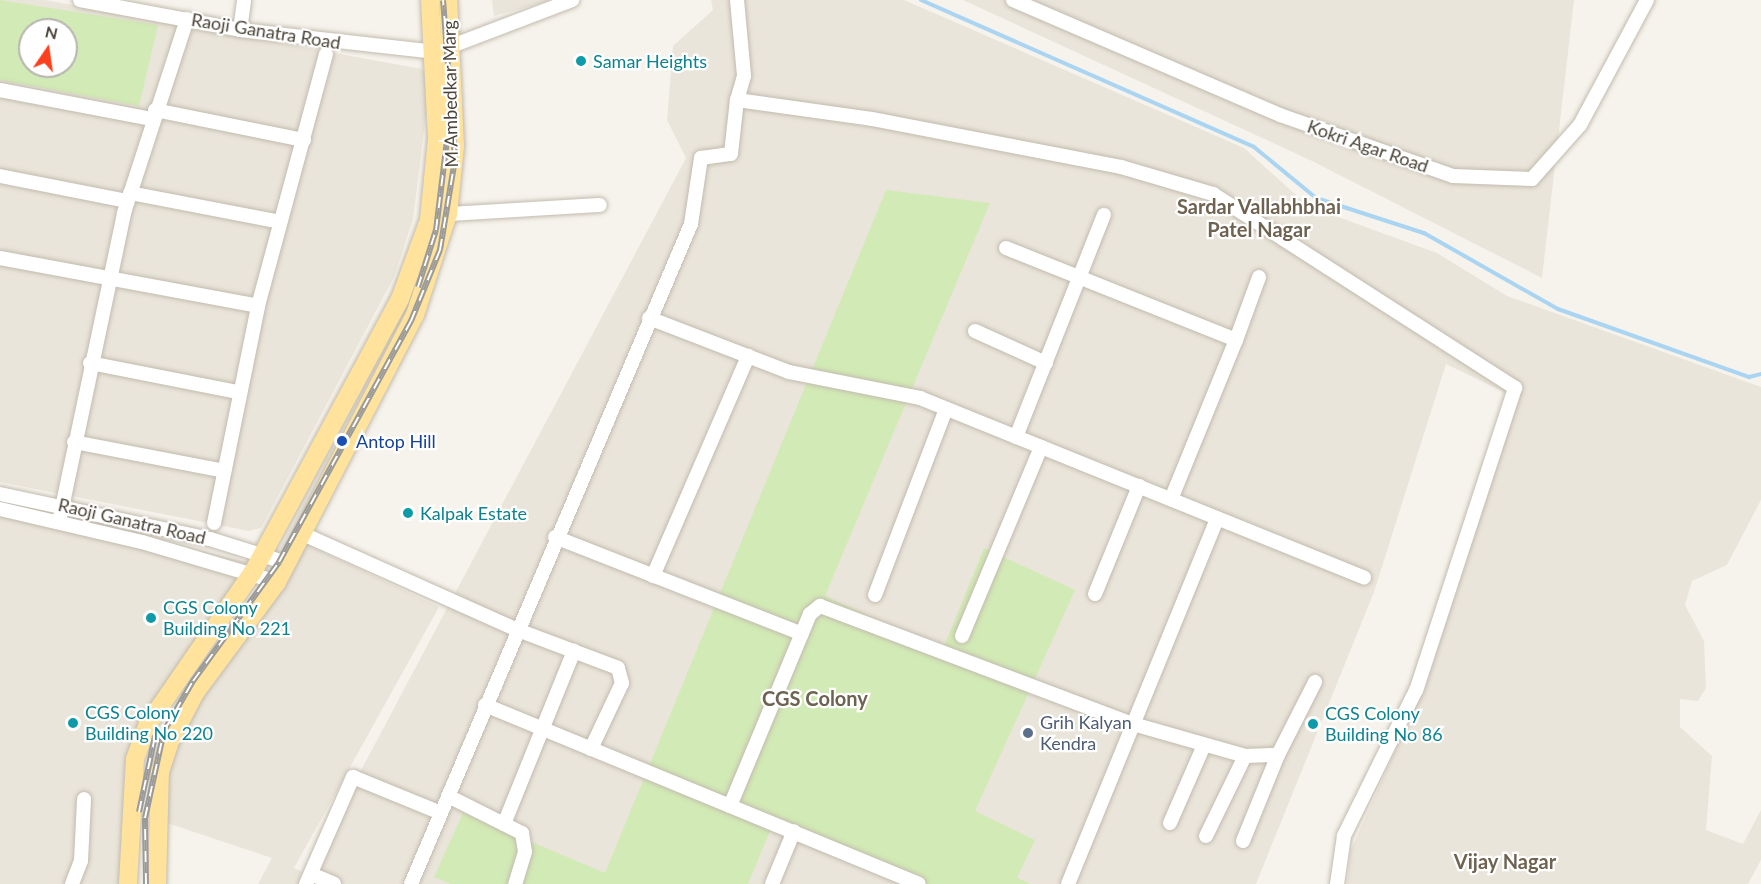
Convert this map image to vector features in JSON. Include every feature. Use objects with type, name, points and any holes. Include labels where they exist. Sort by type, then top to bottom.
[{"type":"main road","points":[[129,884],[134,768],[148,724],[253,572],[368,363],[400,299],[429,220],[444,49],[430,0]]},
{"type":"main road","name":"M Ambedkar Marg","points":[[157,884],[160,772],[171,740],[195,693],[277,582],[415,315],[448,214],[455,146],[444,49],[448,0]]},
{"type":"main road","points":[[368,363],[386,373]]},
{"type":"street","name":"Raoji Ganatra Road","points":[[80,0],[240,30],[444,49]]},
{"type":"street","points":[[240,30],[244,0]]},
{"type":"street","points":[[444,49],[572,0]]},
{"type":"street","points":[[411,884],[555,537],[691,224],[701,158],[731,154],[737,100],[744,76],[737,0]]},
{"type":"street","name":"Kokri Agar Road","points":[[1013,0],[1280,116],[1454,176],[1532,179],[1580,125],[1647,0]]},
{"type":"street","points":[[59,522],[90,363],[129,197],[187,19]]},
{"type":"street","points":[[214,523],[238,392],[258,306],[326,54]]},
{"type":"street","points":[[0,90],[304,140]]},
{"type":"street","points":[[737,100],[872,119],[1121,167],[1213,194],[1515,388],[1416,690],[1344,836],[1337,884]]},
{"type":"street","points":[[0,176],[280,222]]},
{"type":"street","points":[[448,214],[600,205]]},
{"type":"street","points":[[1016,437],[1104,215]]},
{"type":"street","points":[[1006,248],[1236,340]]},
{"type":"street","points":[[0,258],[258,306]]},
{"type":"street","points":[[1171,499],[1236,340],[1259,277]]},
{"type":"street","points":[[649,318],[789,372],[920,398],[1364,577]]},
{"type":"street","points":[[975,331],[1046,363]]},
{"type":"street","points":[[653,576],[748,356]]},
{"type":"street","points":[[90,363],[238,392]]},
{"type":"street","points":[[875,595],[946,409]]},
{"type":"street","points":[[74,442],[224,471]]},
{"type":"street","points":[[962,636],[1041,447]]},
{"type":"street","points":[[1095,594],[1139,486]]},
{"type":"street","name":"Raoji Ganatra Road","points":[[0,494],[63,505],[262,553],[287,563]]},
{"type":"street","name":"Raoji Ganatra Road","points":[[0,509],[253,572],[277,582]]},
{"type":"street","points":[[1068,884],[1217,518]]},
{"type":"street","points":[[303,534],[516,629],[574,651],[622,673],[591,749]]},
{"type":"street","points":[[555,537],[802,634]]},
{"type":"street","points":[[730,806],[810,614],[827,605],[1133,724],[1245,756],[1278,755]]},
{"type":"street","points":[[504,824],[574,651]]},
{"type":"street","points":[[1243,841],[1278,755],[1315,682]]},
{"type":"street","points":[[485,705],[919,884]]},
{"type":"street","points":[[1170,823],[1204,745]]},
{"type":"street","points":[[1206,836],[1245,756]]},
{"type":"street","points":[[334,884],[309,879],[353,777],[441,813]]},
{"type":"street","points":[[448,796],[504,824],[525,841],[515,884]]},
{"type":"street","points":[[72,884],[81,861],[84,799]]},
{"type":"street","points":[[772,884],[794,831]]},
{"type":"shaded area","points":[[0,0],[45,0],[422,69],[426,75],[427,106],[413,219],[394,277],[261,528],[249,531],[0,482]]},
{"type":"shaded area","points":[[492,0],[552,0],[494,16]]},
{"type":"shaded area","points":[[711,0],[904,0],[1244,148],[1308,206],[1437,253],[1507,296],[1761,387],[1761,500],[1727,565],[1692,581],[1685,605],[1704,641],[1706,688],[1698,701],[1680,699],[1680,727],[1712,756],[1706,830],[1743,844],[1761,810],[1761,860],[1748,884],[1347,884],[1351,850],[1427,679],[1514,397],[1446,364],[1374,592],[1256,884],[258,884],[272,858],[161,821],[171,762],[186,721],[306,544],[439,607],[294,868],[306,874],[686,158],[667,120],[673,46],[713,10]]},
{"type":"shaded area","points":[[963,0],[1574,0],[1542,278],[1312,161]]},
{"type":"shaded area","points":[[0,505],[261,565],[159,712],[144,749],[133,884],[0,884]]},
{"type":"green space","points":[[0,0],[158,25],[139,106],[0,80]]},
{"type":"green space","points":[[886,190],[990,203],[825,596],[943,649],[984,548],[1075,590],[975,811],[1035,840],[1017,878],[1031,884],[904,884],[772,826],[748,884],[451,884],[434,877],[463,813],[605,873]]},
{"type":"waterway","points":[[921,0],[1254,147],[1316,198],[1424,233],[1558,309],[1749,377],[1761,374]]},
{"type":"railway","points":[[146,884],[145,818],[164,731],[193,681],[279,562],[411,321],[440,250],[455,159],[443,0]]},
{"type":"railway","points":[[418,287],[436,230],[447,141]]},
{"type":"railway","points":[[139,812],[155,736]]},
{"type":"place","name":"Samar Heights","points":[[581,61]]},
{"type":"place","name":"Antop Hill","points":[[342,441]]},
{"type":"place","name":"Kalpak Estate","points":[[408,513]]},
{"type":"place","name":"CGS Colony Building No 221","points":[[151,618]]},
{"type":"place","name":"CGS Colony Building No 220","points":[[73,723]]},
{"type":"place","name":"CGS Colony Building No 86","points":[[1313,724]]},
{"type":"place","name":"Grih Kalyan Kendra","points":[[1028,733]]},
{"type":"district","name":"Sardar Vallabhbhai Patel Nagar","points":[[1259,218]]},
{"type":"district","name":"CGS Colony","points":[[815,698]]},
{"type":"district","name":"Vijay Nagar","points":[[1505,861]]}]
